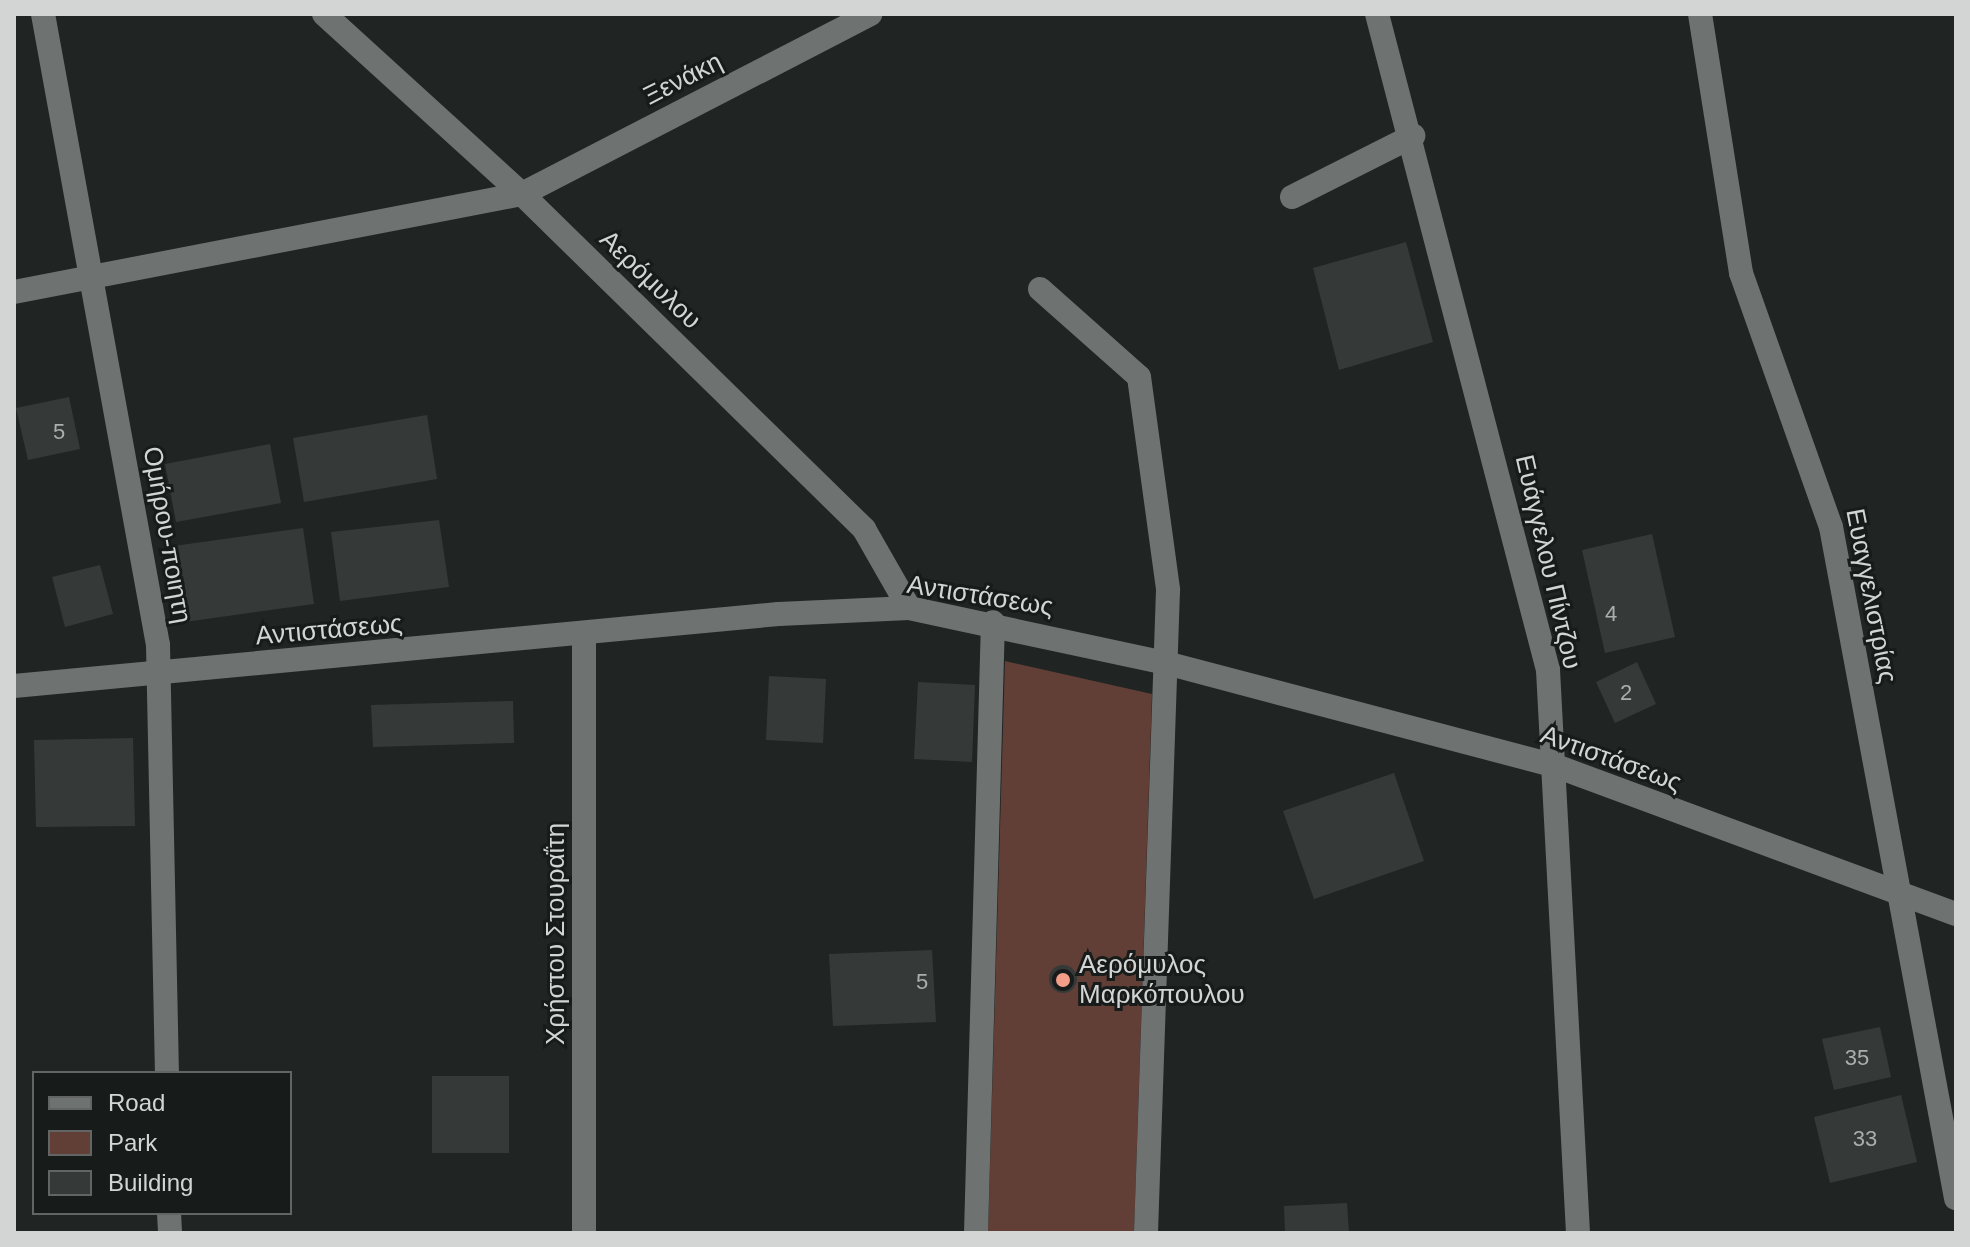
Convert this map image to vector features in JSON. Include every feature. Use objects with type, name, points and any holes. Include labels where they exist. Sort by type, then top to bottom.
[{"type":"street","name":"Ομήρου-ποιητη","points":[[43,14],[161,673],[167,1071]]},
{"type":"street","name":"Αερόμυλου","points":[[324,14],[522,194],[864,529],[909,608]]},
{"type":"street","name":"Ξενάκη","points":[[14,292],[93,281],[522,194],[870,14]]},
{"type":"street","name":"Ευάγγελου Πίντζου","points":[[1377,14],[1413,136],[1548,670],[1578,1233]]},
{"type":"street","name":"Ευαγγελιστρίας","points":[[1700,14],[1741,273],[1831,527],[1956,1198]]},
{"type":"street","points":[[1292,197],[1413,136]]},
{"type":"street","points":[[1040,289],[1139,377],[1168,590],[1146,1233]]},
{"type":"street","name":"Αντιστάσεως","points":[[14,686],[909,608],[993,622],[1166,663],[1553,765],[1900,897],[1956,914]]},
{"type":"street","points":[[976,1233],[993,622]]},
{"type":"street","name":"Χρήστου Στουραΐτη","points":[[584,635],[584,1233]]},
{"type":"green space","points":[[1005,661],[1152,694],[1134,1233],[988,1233]]},
{"type":"building","points":[[1406,242],[1433,342],[1339,370],[1313,268]]},
{"type":"building","points":[[69,397],[80,449],[28,460],[16,408]]},
{"type":"building","points":[[427,415],[437,479],[304,502],[293,438]]},
{"type":"building","points":[[270,444],[281,503],[176,522],[165,464]]},
{"type":"building","points":[[439,520],[449,587],[340,601],[331,532]]},
{"type":"building","points":[[303,528],[314,604],[185,622],[174,546]]},
{"type":"building","points":[[1652,534],[1675,637],[1605,653],[1582,550]]},
{"type":"building","points":[[100,565],[113,614],[65,627],[52,577]]},
{"type":"building","points":[[1637,662],[1656,704],[1615,723],[1596,682]]},
{"type":"building","points":[[769,676],[826,679],[823,743],[766,740]]},
{"type":"building","points":[[918,682],[975,685],[972,762],[914,759]]},
{"type":"building","points":[[513,701],[514,743],[373,747],[371,705]]},
{"type":"building","points":[[133,738],[135,826],[36,827],[34,740]]},
{"type":"building","points":[[1394,773],[1424,861],[1314,899],[1283,811]]},
{"type":"building","points":[[932,950],[936,1022],[833,1026],[829,954]]},
{"type":"building","name":"Αερόμυλος Μαρκόπουλου","points":[[1063,965],[1073,969],[1077,979],[1073,989],[1063,993],[1053,989],[1049,979],[1053,969]]},
{"type":"building","points":[[1880,1027],[1891,1077],[1834,1090],[1822,1039]]},
{"type":"building","points":[[432,1076],[509,1076],[509,1153],[432,1153]]},
{"type":"building","points":[[1901,1095],[1917,1162],[1830,1183],[1814,1117]]},
{"type":"building","points":[[1347,1203],[1349,1233],[1285,1233],[1284,1206]]},
{"type":"place","name":"Αερόμυλος Μαρκόπουλου","points":[[1063,980]]}]
